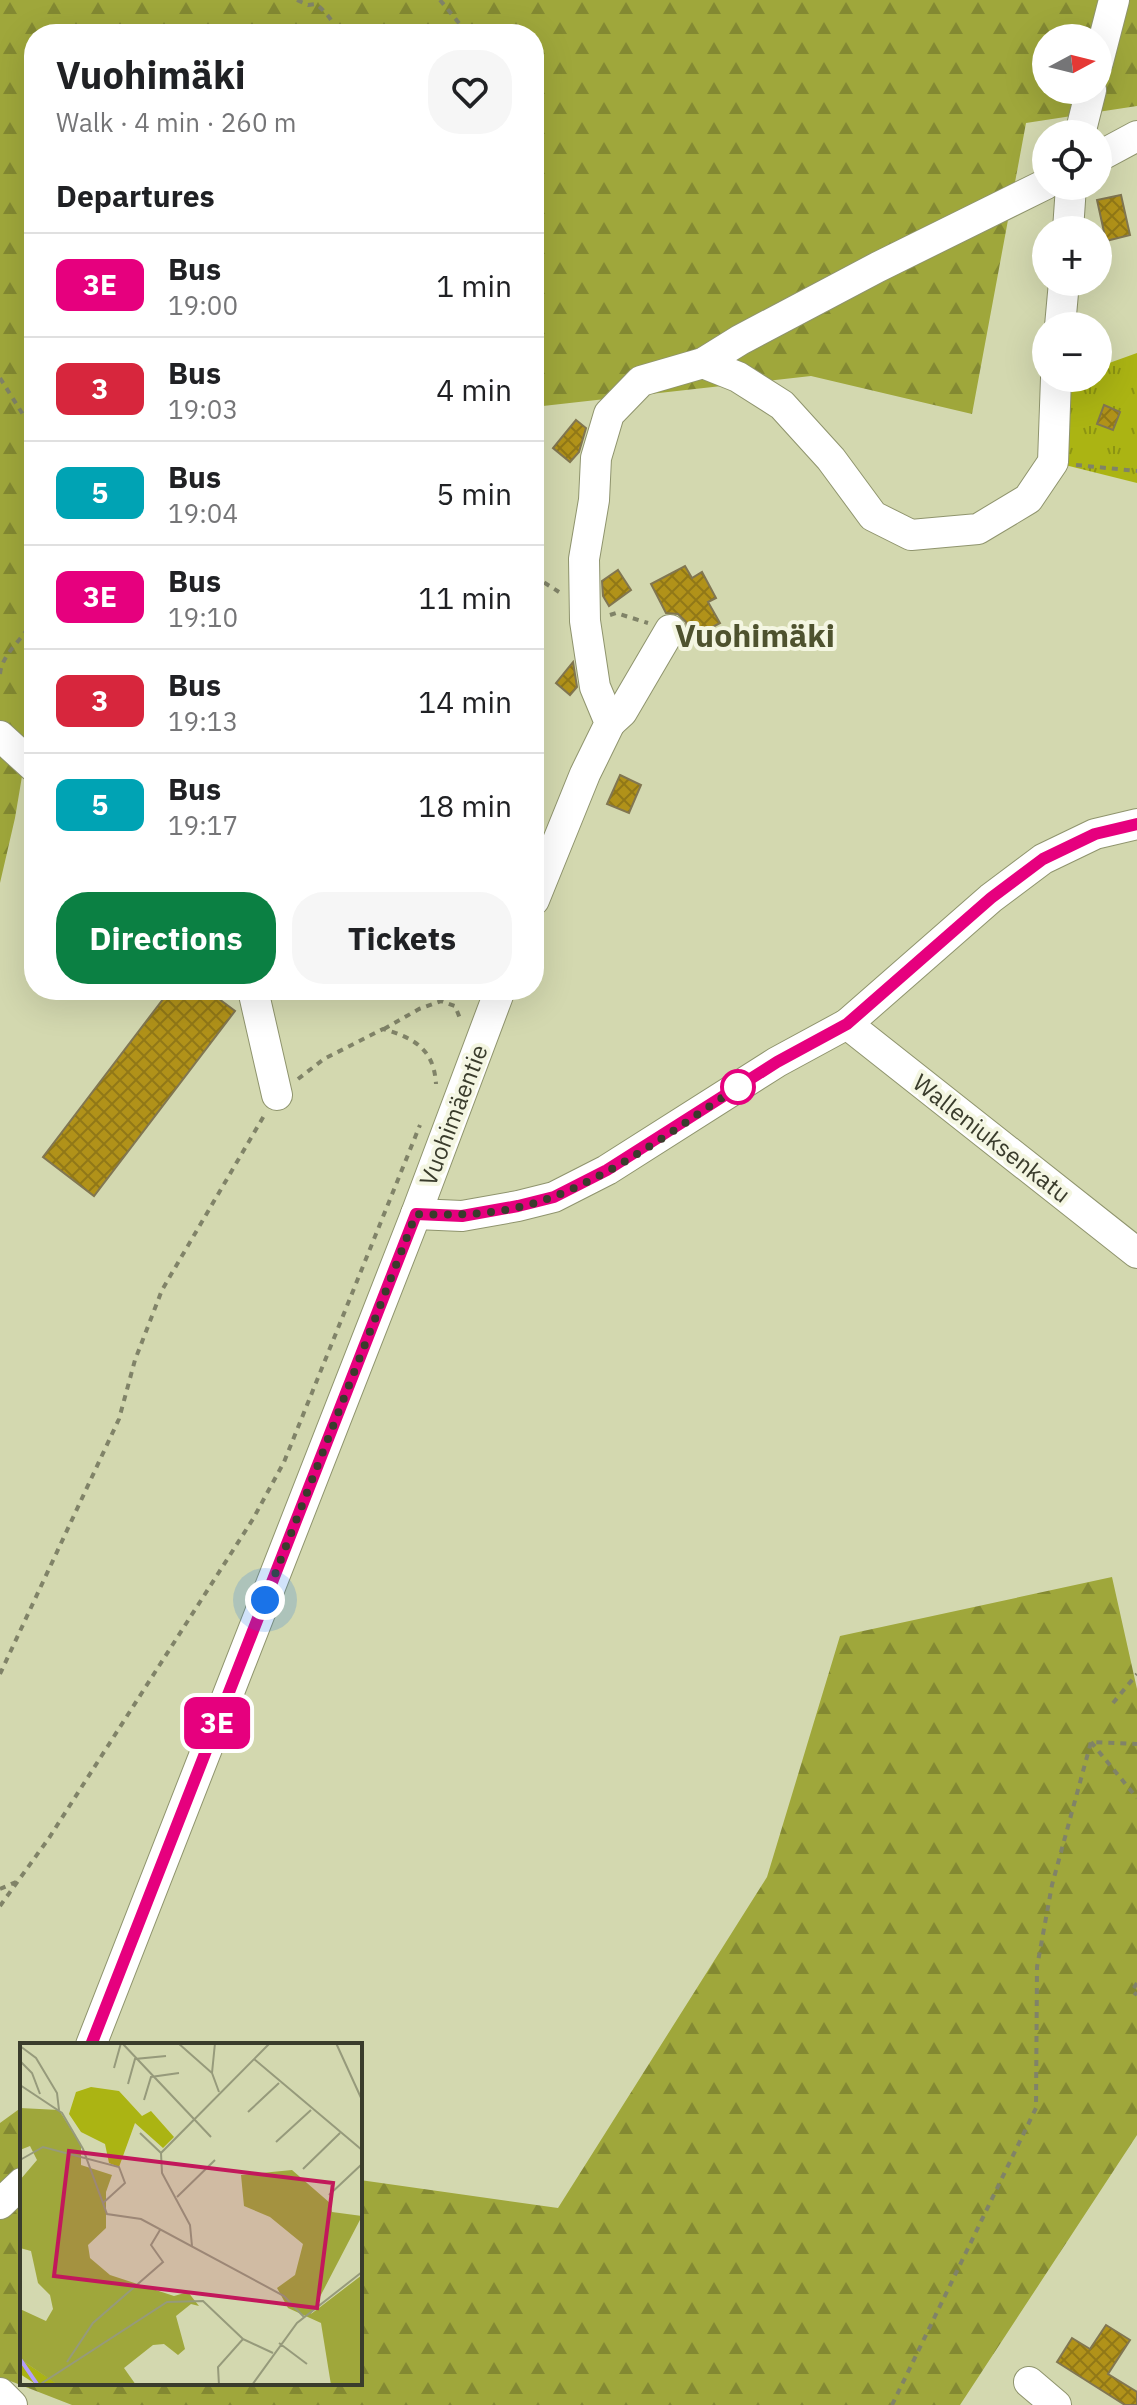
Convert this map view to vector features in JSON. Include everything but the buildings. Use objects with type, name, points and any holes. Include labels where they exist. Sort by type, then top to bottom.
[{"type":"street","points":[[1108,24],[1114,0]]},
{"type":"street","points":[[1112,149],[1137,136]]},
{"type":"street","points":[[610,723],[595,687],[585,621],[584,559],[594,500],[596,458],[609,414],[641,381],[703,363],[878,267],[1032,191]]},
{"type":"street","points":[[703,363],[738,377],[782,405],[831,459],[873,516],[911,535],[978,529],[1028,499],[1053,462],[1056,392]]},
{"type":"street","points":[[544,875],[585,774],[610,723],[622,712],[670,630]]},
{"type":"street","points":[[0,736],[24,758]]},
{"type":"street","points":[[416,1214],[462,1216],[554,1197],[607,1170],[777,1062],[847,1024],[991,898],[1043,859],[1095,834],[1137,824]]},
{"type":"street","points":[[255,1000],[277,1095]]},
{"type":"street","name":"Vuohimäentie","points":[[92,2043],[416,1214],[496,1000]]},
{"type":"street","name":"Walleniuksenkatu","points":[[847,1024],[1137,1253]]},
{"type":"street","points":[[0,2204],[20,2185]]},
{"type":"street","points":[[1029,2382],[1056,2405]]},
{"type":"street","points":[[0,2393],[12,2405]]},
{"type":"path","points":[[297,0],[316,4],[335,24]]},
{"type":"path","points":[[440,0],[460,24]]},
{"type":"path","points":[[0,378],[24,416]]},
{"type":"path","points":[[1053,462],[1136,469]]},
{"type":"path","points":[[585,621],[616,613],[670,630]]},
{"type":"path","points":[[0,674],[1,663],[24,634]]},
{"type":"path","points":[[0,1674],[119,1419],[135,1360],[162,1290],[277,1095],[324,1059],[419,1009],[441,1001],[455,1006],[462,1022],[458,1031]]},
{"type":"path","points":[[383,1029],[422,1046],[434,1066],[437,1082]]},
{"type":"path","points":[[431,1096],[443,1068]]},
{"type":"path","points":[[0,1906],[49,1838],[253,1519],[284,1462],[420,1124]]},
{"type":"path","points":[[1113,1703],[1137,1674]]},
{"type":"path","points":[[1091,1742],[1137,1744]]},
{"type":"path","points":[[1091,1742],[1137,1798]]},
{"type":"path","points":[[892,2405],[1036,2108],[1037,1967],[1052,1885],[1091,1742]]},
{"type":"path","points":[[0,1889],[17,1881]]},
{"type":"path","points":[[1137,1983],[1132,1991],[1137,1995]]},
{"type":"green space","points":[[0,0],[1137,0],[1137,106],[1026,123],[972,414],[811,376],[544,406],[544,24],[24,24],[24,764],[0,883]]},
{"type":"green space","points":[[1137,353],[1137,483],[1053,462],[1071,392],[1112,392],[1112,362]]},
{"type":"green space","points":[[1112,1577],[1137,1689],[1137,2135],[960,2405],[72,2405],[21,2385],[362,2385],[362,2180],[558,2208],[767,1877],[840,1636]]},
{"type":"green space","points":[[20,2108],[20,2385],[0,2377],[0,2123]]},
{"type":"bus line","name":"3E","points":[[92,2043],[416,1214],[462,1216],[518,1206],[554,1197],[607,1170],[777,1062],[847,1024],[991,898],[1043,859],[1095,834],[1137,824]]},
{"type":"district","name":"Vuohimäki","points":[[755,635]]},
{"type":"route","points":[[265,1600],[416,1214],[462,1216],[554,1197],[607,1170],[750,1079],[738,1087]]}]
